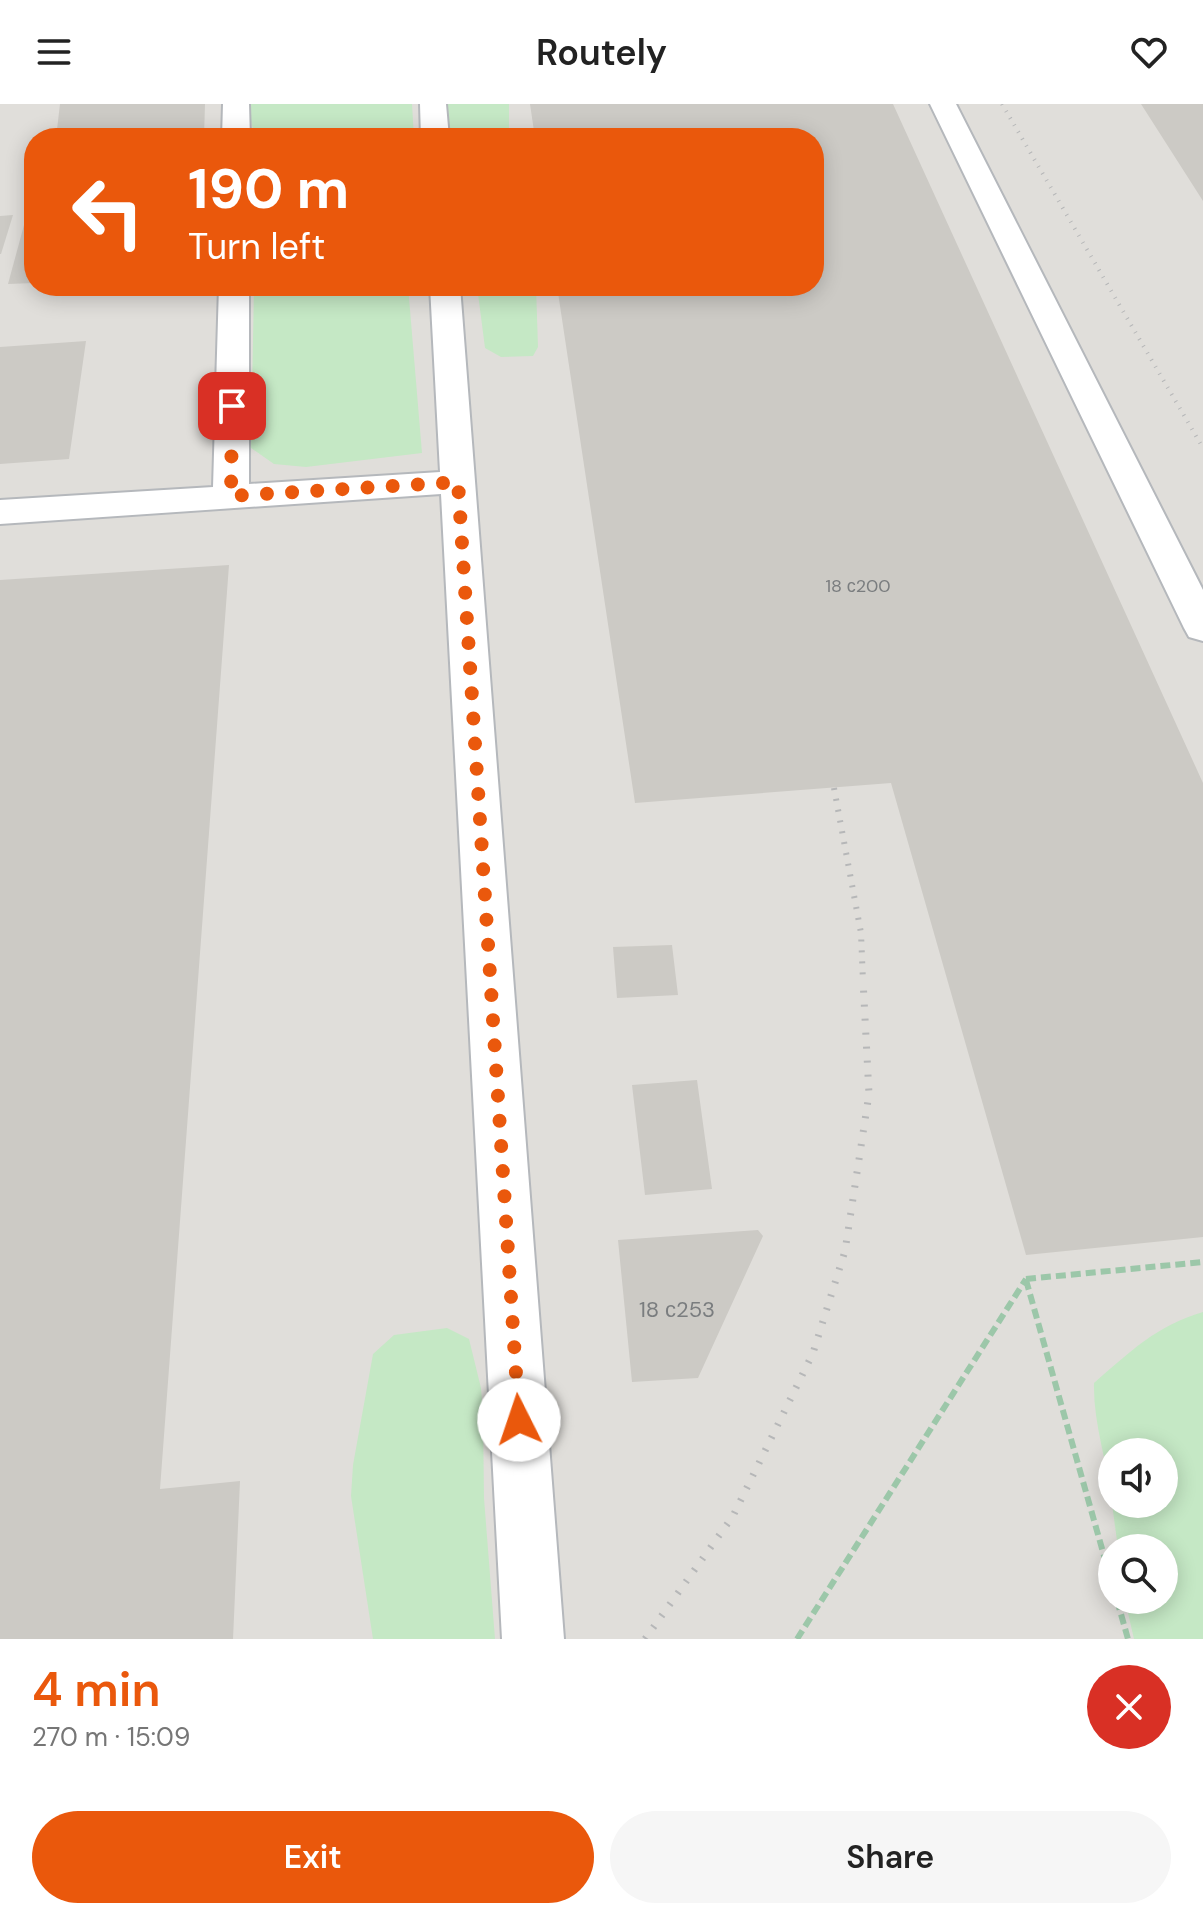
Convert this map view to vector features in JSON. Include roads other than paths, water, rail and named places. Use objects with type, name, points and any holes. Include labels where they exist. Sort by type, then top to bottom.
[{"type":"lane","points":[[236,104],[236,128]]},
{"type":"lane","points":[[433,104],[434,128]]},
{"type":"lane","points":[[943,104],[1203,628]]},
{"type":"lane","points":[[231,496],[234,296]]},
{"type":"lane","points":[[446,296],[533,1639]]},
{"type":"lane","points":[[0,512],[458,482]]},
{"type":"railway","points":[[1002,104],[1203,448]]},
{"type":"railway","points":[[834,788],[861,933],[863,982]]},
{"type":"railway","points":[[645,1639],[733,1516],[813,1353],[845,1251],[869,1094],[863,980]]}]
